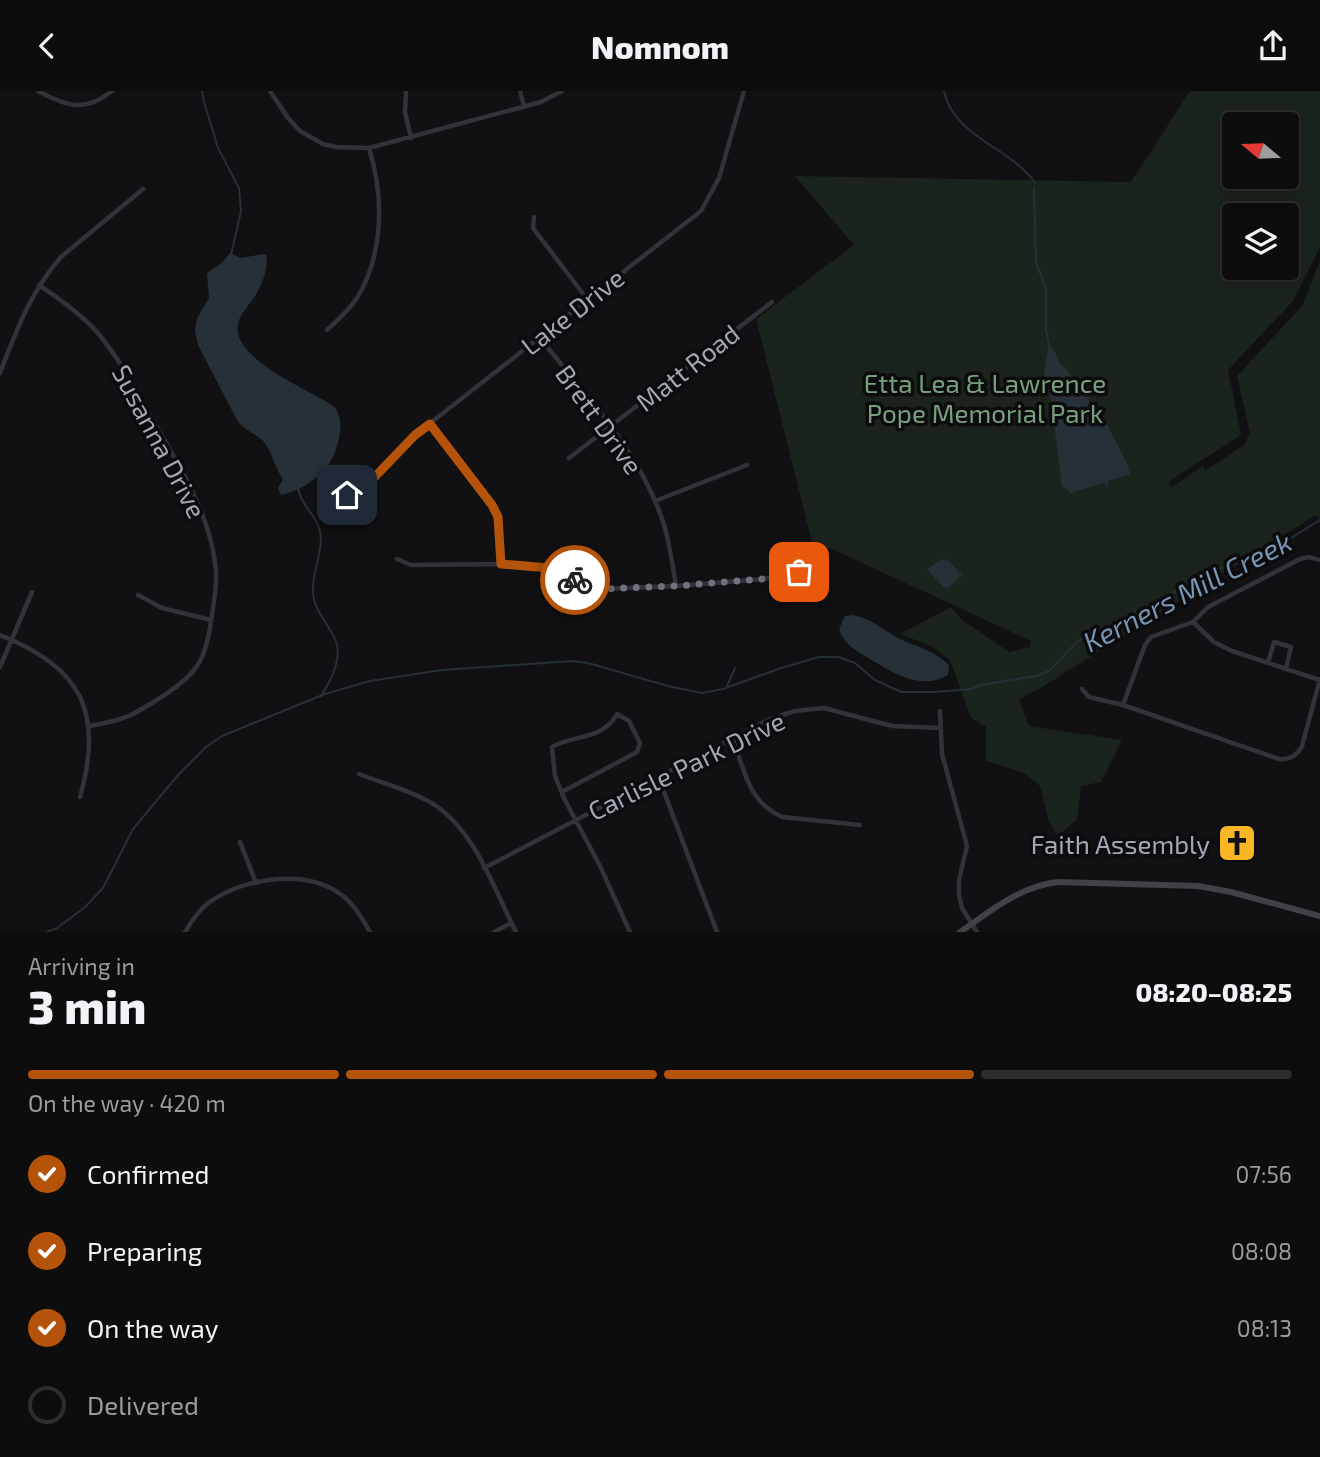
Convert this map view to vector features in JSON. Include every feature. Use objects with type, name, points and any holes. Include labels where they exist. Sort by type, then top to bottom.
[{"type":"main road","points":[[960,932],[1027,889],[1058,882],[1198,886],[1320,916]]},
{"type":"street","points":[[38,91],[58,101],[77,105],[96,102],[112,91]]},
{"type":"street","points":[[271,91],[288,118],[310,137],[336,147],[369,148],[541,102],[562,91]]},
{"type":"street","points":[[406,91],[405,113],[411,138]]},
{"type":"street","points":[[520,91],[524,106]]},
{"type":"street","name":"Lake Drive","points":[[347,495],[367,485],[415,435],[701,211],[719,179],[744,91]]},
{"type":"street","points":[[327,330],[357,297],[373,255],[380,197],[369,148]]},
{"type":"street","points":[[0,373],[24,311],[39,285],[61,257],[143,189]]},
{"type":"street","points":[[534,217],[533,228],[587,299]]},
{"type":"street","name":"Susanna Drive","points":[[39,285],[82,317],[113,352],[160,432],[201,511],[215,562],[216,592],[206,650],[190,676],[127,719],[89,726]]},
{"type":"street","name":"Matt Road","points":[[569,458],[772,302]]},
{"type":"street","name":"Brett Drive","points":[[539,337],[631,455],[655,501],[665,528],[676,586]]},
{"type":"street","points":[[430,424],[492,505],[498,517],[501,564]]},
{"type":"street","points":[[655,501],[747,465]]},
{"type":"street","points":[[397,559],[411,565],[501,564],[549,568],[584,585],[602,589],[783,577],[815,569]]},
{"type":"street","points":[[1123,705],[1145,645],[1151,637],[1193,622],[1208,607],[1300,559],[1320,560]]},
{"type":"street","points":[[0,667],[32,592]]},
{"type":"street","points":[[138,595],[162,608],[211,620]]},
{"type":"street","points":[[1082,688],[1089,697],[1123,705],[1279,759],[1288,759],[1299,753],[1320,680],[1232,651],[1213,642],[1193,622]]},
{"type":"street","points":[[0,635],[37,650],[62,670],[80,697],[89,726],[90,754],[79,797]]},
{"type":"street","points":[[1268,663],[1274,642],[1278,643],[1291,647],[1286,668]]},
{"type":"street","name":"Carlisle Park Drive","points":[[484,868],[771,719],[811,709],[840,711],[899,727],[940,728]]},
{"type":"street","points":[[940,711],[942,754],[967,846],[959,880],[959,895],[977,932]]},
{"type":"street","points":[[562,792],[638,752],[640,743],[629,721],[617,713],[607,727],[593,736],[560,742],[552,747],[555,776],[562,792],[630,932]]},
{"type":"street","points":[[732,737],[755,796],[771,812],[782,817],[860,825]]},
{"type":"street","points":[[359,774],[435,805],[458,826],[484,868],[516,932]]},
{"type":"street","points":[[658,776],[717,932]]},
{"type":"street","points":[[240,842],[256,883]]},
{"type":"street","points":[[185,932],[209,903],[236,888],[298,879],[325,885],[334,890],[354,906],[370,932]]},
{"type":"street","points":[[494,932],[511,923]]},
{"type":"green space","name":"Etta Lea & Lawrence Pope Memorial Park","points":[[1190,91],[1320,91],[1320,247],[1293,301],[1228,370],[1241,435],[1168,482],[1172,487],[1203,466],[1205,471],[1244,445],[1250,433],[1237,376],[1302,306],[1320,261],[1320,519],[1316,515],[1019,699],[1029,726],[1122,740],[1101,782],[1081,786],[1077,820],[1057,836],[1049,821],[1040,786],[1024,773],[986,761],[986,727],[971,718],[950,660],[931,646],[900,634],[951,607],[961,619],[1009,652],[1030,647],[1031,641],[830,548],[817,562],[756,319],[854,245],[795,176],[1131,182]]},
{"type":"shaded area","points":[[230,253],[241,258],[266,255],[267,266],[262,281],[238,324],[239,337],[246,349],[273,372],[332,405],[340,419],[337,447],[329,464],[310,483],[281,495],[278,488],[283,479],[268,448],[238,422],[198,345],[195,331],[197,318],[209,298],[207,274]]},
{"type":"shaded area","points":[[1049,345],[1104,419],[1130,474],[1071,493],[1062,486],[1051,400],[1044,371]]},
{"type":"shaded area","points":[[943,559],[949,561],[962,575],[948,588],[943,587],[927,569]]},
{"type":"shaded area","points":[[852,615],[870,621],[896,637],[935,654],[949,665],[948,675],[918,681],[888,670],[860,653],[848,644],[839,629],[845,616]]},
{"type":"waterway","points":[[202,91],[218,148],[239,188],[241,211],[231,255]]},
{"type":"waterway","points":[[944,91],[959,120],[1012,160],[1035,183]]},
{"type":"waterway","points":[[1034,188],[1036,263],[1046,288],[1046,330],[1049,345]]},
{"type":"waterway","points":[[1105,479],[1107,487]]},
{"type":"waterway","points":[[298,488],[320,531],[313,583],[314,597],[338,650],[336,666],[321,696]]},
{"type":"waterway","name":"Kerners Mill Creek","points":[[47,932],[84,908],[103,888],[133,829],[179,774],[206,747],[222,736],[325,694],[370,681],[442,670],[572,661],[702,693],[723,689],[819,657],[838,657],[855,663],[875,680],[901,692],[971,689],[1049,671],[1078,641],[1224,567],[1291,538],[1320,520]]},
{"type":"waterway","points":[[727,686],[735,668]]},
{"type":"way so far","points":[[575,580],[602,589],[762,579],[799,572]]},
{"type":"place","name":"Faith Assembly","points":[[1237,843]]},
{"type":"route","points":[[347,495],[367,485],[415,435],[430,424],[492,505],[498,517],[501,564],[549,568],[575,580]]}]
